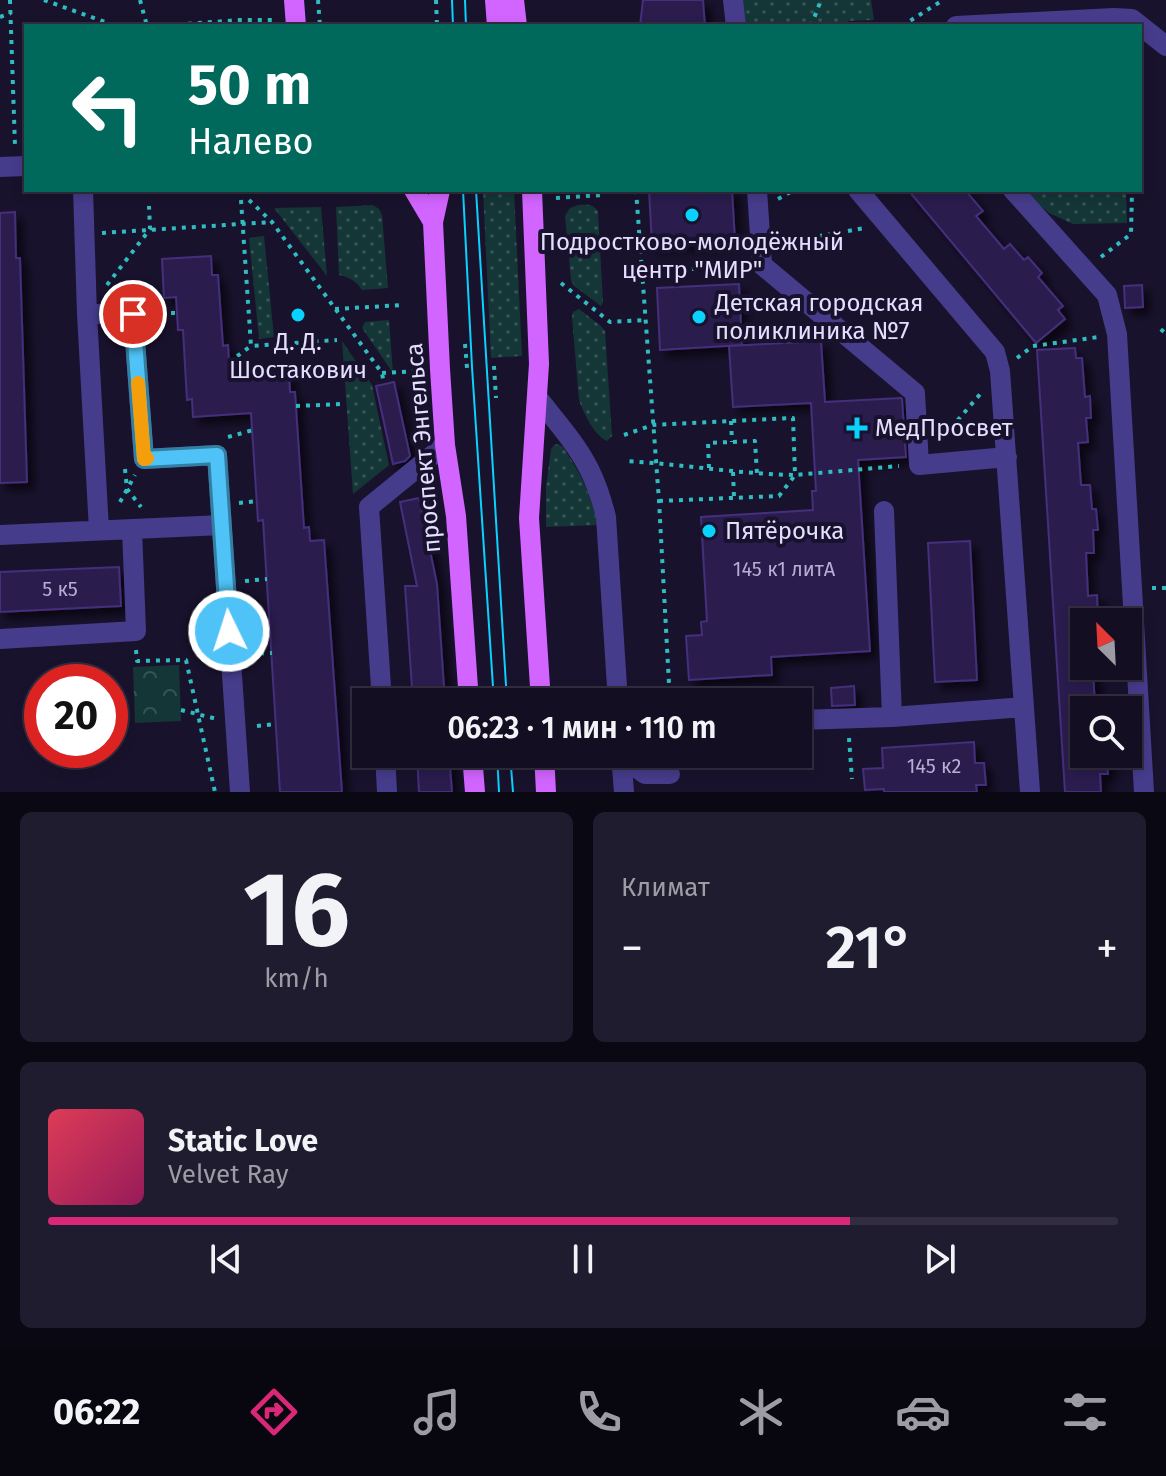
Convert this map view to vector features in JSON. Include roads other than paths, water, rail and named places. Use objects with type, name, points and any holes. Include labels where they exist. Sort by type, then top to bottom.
[{"type":"main road","points":[[287,23],[294,0]]},
{"type":"main road","points":[[495,0],[497,24]]},
{"type":"main road","points":[[514,0],[517,24]]},
{"type":"main road","points":[[525,24],[526,0]]},
{"type":"main road","points":[[415,192],[433,222]]},
{"type":"main road","name":"проспект Энгельса","points":[[440,192],[433,222],[445,445],[456,516],[468,688]]},
{"type":"main road","points":[[532,192],[539,364],[529,518],[540,688]]},
{"type":"main road","points":[[473,768],[475,792]]},
{"type":"main road","points":[[545,768],[546,792]]},
{"type":"street","points":[[733,0],[736,24]]},
{"type":"street","points":[[996,24],[1114,18],[1131,10],[1166,46]]},
{"type":"street","points":[[0,167],[24,166]]},
{"type":"street","points":[[83,192],[87,314],[101,530]]},
{"type":"street","points":[[757,192],[761,256],[915,393],[919,465],[1007,457]]},
{"type":"street","points":[[860,192],[995,352],[1000,371],[1007,457],[1030,792]]},
{"type":"street","points":[[1015,192],[1107,295],[1117,334],[1144,792]]},
{"type":"street","points":[[87,314],[133,314],[144,459],[217,455],[240,792]]},
{"type":"street","points":[[537,397],[575,446],[599,491],[606,517],[617,688]]},
{"type":"street","points":[[381,688],[369,507],[445,445]]},
{"type":"street","points":[[884,511],[892,717]]},
{"type":"street","points":[[0,535],[222,525]]},
{"type":"street","points":[[0,639],[136,631],[132,529]]},
{"type":"street","points":[[812,720],[1024,707]]},
{"type":"street","points":[[386,768],[387,792]]},
{"type":"street","points":[[622,768],[624,792]]},
{"type":"street","points":[[637,768],[645,774],[670,774]]},
{"type":"tram line","points":[[452,0],[453,24]]},
{"type":"tram line","points":[[465,0],[466,24]]},
{"type":"tram line","points":[[463,192],[493,688]]},
{"type":"tram line","points":[[476,192],[506,688]]},
{"type":"tram line","points":[[498,768],[499,792]]},
{"type":"tram line","points":[[511,768],[513,792]]},
{"type":"place","name":"Подростково-молодёжный центр \"МИР\"","points":[[692,215]]},
{"type":"place","name":"Д. Д. Шостакович","points":[[298,315]]},
{"type":"place","name":"Детская городская поликлиника №7","points":[[699,317]]},
{"type":"place","name":"МедПросвет","points":[[857,428]]},
{"type":"place","name":"Пятёрочка","points":[[709,531]]}]
